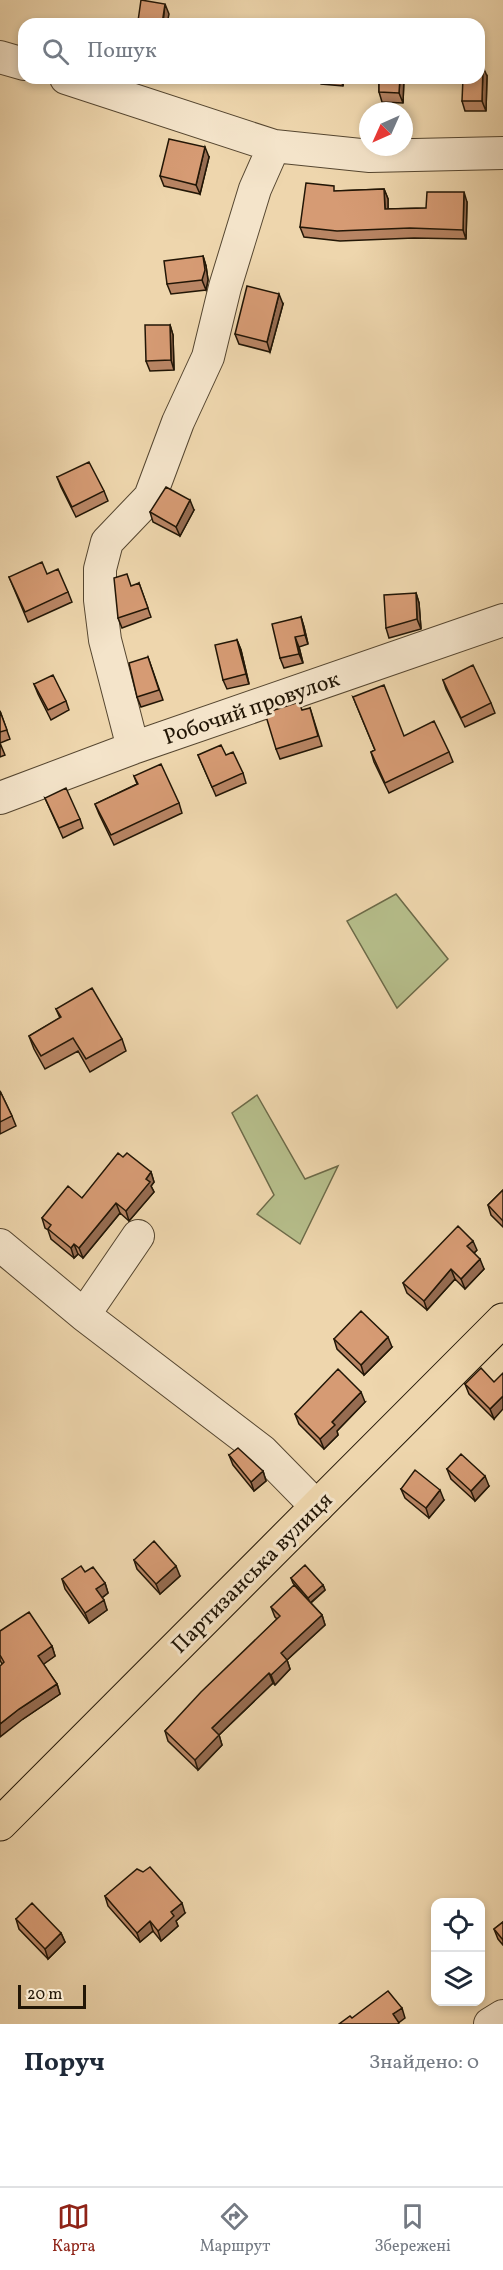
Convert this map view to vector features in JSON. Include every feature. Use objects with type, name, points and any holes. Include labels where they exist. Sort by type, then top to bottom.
[{"type":"main road","name":"Партизанська вулиця","points":[[0,1824],[503,1320]]},
{"type":"street","points":[[0,57],[18,62]]},
{"type":"street","points":[[84,84],[274,146],[370,156],[503,153]]},
{"type":"street","points":[[133,748],[105,640],[100,600],[100,569],[108,542],[150,497],[178,422],[208,357],[225,287],[255,189],[274,146]]},
{"type":"street","name":"Робочий провулок","points":[[0,798],[133,748],[503,620]]},
{"type":"street","points":[[84,1315],[138,1236]]},
{"type":"street","points":[[0,1245],[84,1315],[262,1450],[317,1507]]},
{"type":"street","points":[[490,2024],[503,2016]]},
{"type":"green space","points":[[396,894],[448,959],[397,1008],[347,921]]},
{"type":"green space","points":[[257,1095],[305,1179],[338,1166],[300,1244],[257,1214],[274,1195],[232,1113]]},
{"type":"building","points":[[141,0],[165,4],[163,18],[138,18]]},
{"type":"building","points":[[379,84],[400,84],[399,93],[379,92]]},
{"type":"building","points":[[463,84],[482,84],[482,101],[462,101]]},
{"type":"building","points":[[169,139],[205,147],[196,185],[160,176]]},
{"type":"building","points":[[306,183],[334,186],[334,191],[384,189],[385,209],[426,208],[427,192],[464,192],[463,230],[410,228],[337,231],[300,227]]},
{"type":"building","points":[[203,256],[205,270],[202,280],[167,284],[164,261]]},
{"type":"building","points":[[247,286],[279,294],[267,342],[235,334]]},
{"type":"building","points":[[145,325],[170,325],[171,360],[146,361]]},
{"type":"building","points":[[89,462],[104,491],[72,507],[57,477]]},
{"type":"building","points":[[166,487],[190,500],[176,527],[150,512]]},
{"type":"building","points":[[42,562],[47,574],[58,569],[68,592],[25,612],[9,577]]},
{"type":"building","points":[[127,574],[131,586],[139,583],[148,608],[118,618],[114,578]]},
{"type":"building","points":[[416,593],[417,619],[386,628],[384,595]]},
{"type":"building","points":[[301,617],[305,635],[295,637],[299,654],[280,658],[272,624]]},
{"type":"building","points":[[237,640],[246,674],[223,680],[215,645]]},
{"type":"building","points":[[148,657],[159,690],[137,697],[129,663]]},
{"type":"building","points":[[473,665],[491,703],[461,718],[443,680]]},
{"type":"building","points":[[53,675],[66,701],[48,710],[34,684]]},
{"type":"building","points":[[384,685],[404,736],[434,721],[449,752],[385,783],[371,752],[375,750],[353,697]]},
{"type":"building","points":[[299,702],[302,710],[310,708],[318,736],[276,749],[265,713]]},
{"type":"building","points":[[0,711],[7,730],[0,732]]},
{"type":"building","points":[[221,745],[226,755],[233,752],[243,773],[212,787],[198,755]]},
{"type":"building","points":[[161,764],[179,803],[111,835],[95,804],[138,784],[134,776]]},
{"type":"building","points":[[66,788],[80,819],[59,828],[45,798]]},
{"type":"building","points":[[92,988],[122,1039],[86,1059],[73,1038],[41,1056],[29,1036],[61,1017],[56,1009]]},
{"type":"building","points":[[0,1091],[12,1116],[0,1122]]},
{"type":"building","points":[[118,1153],[123,1157],[127,1153],[151,1172],[146,1179],[150,1182],[126,1211],[116,1203],[79,1248],[74,1244],[71,1248],[48,1229],[51,1225],[42,1218],[68,1186],[82,1198]]},
{"type":"building","points":[[503,1190],[503,1221],[488,1205]]},
{"type":"building","points":[[458,1226],[473,1241],[467,1246],[480,1259],[461,1279],[451,1269],[424,1301],[403,1283]]},
{"type":"building","points":[[361,1311],[388,1337],[361,1365],[334,1339]]},
{"type":"building","points":[[481,1368],[494,1382],[503,1373],[503,1396],[490,1409],[465,1384]]},
{"type":"building","points":[[338,1369],[361,1392],[332,1422],[335,1425],[320,1439],[295,1414]]},
{"type":"building","points":[[238,1448],[263,1471],[251,1482],[229,1455]]},
{"type":"building","points":[[461,1454],[485,1476],[471,1491],[447,1469]]},
{"type":"building","points":[[415,1470],[440,1490],[426,1508],[401,1489]]},
{"type":"building","points":[[154,1541],[176,1566],[156,1584],[134,1560]]},
{"type":"building","points":[[305,1565],[323,1585],[308,1598],[291,1578]]},
{"type":"building","points":[[81,1566],[85,1572],[93,1567],[105,1583],[96,1589],[104,1600],[85,1613],[62,1579]]},
{"type":"building","points":[[294,1585],[322,1615],[281,1653],[287,1660],[271,1675],[269,1673],[212,1728],[219,1735],[195,1760],[165,1731],[201,1692],[280,1616],[271,1607]]},
{"type":"building","points":[[29,1612],[52,1646],[38,1656],[57,1684],[0,1724],[0,1666],[4,1662],[0,1655],[0,1631]]},
{"type":"building","points":[[150,1867],[182,1903],[171,1912],[174,1916],[158,1931],[150,1921],[137,1933],[105,1896],[137,1869],[143,1872]]},
{"type":"building","points":[[32,1903],[61,1933],[45,1949],[16,1919]]},
{"type":"building","points":[[503,1922],[503,1940],[494,1929]]},
{"type":"building","points":[[388,1991],[402,2008],[393,2014],[398,2024],[339,2024],[350,2016],[352,2018]]}]
